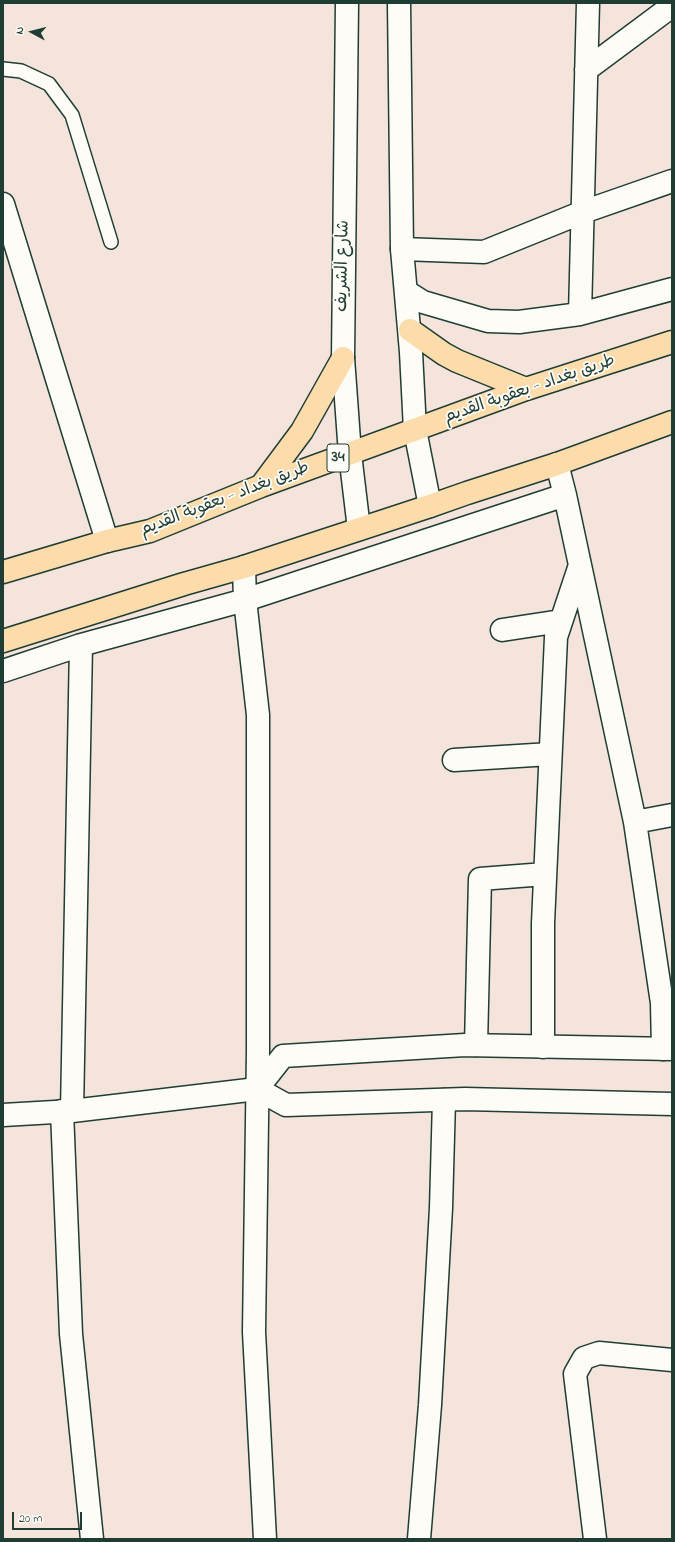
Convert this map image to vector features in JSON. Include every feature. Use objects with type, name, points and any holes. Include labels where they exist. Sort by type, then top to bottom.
[{"type":"highway","points":[[410,330],[457,362],[526,389]]},
{"type":"highway","name":"طريق بغداد - بعقوبة القديم","points":[[3,572],[106,542],[150,531],[261,486],[526,389],[672,342]]},
{"type":"highway","points":[[261,486],[302,431],[343,358]]},
{"type":"highway","points":[[3,641],[177,586],[244,567],[430,506],[467,492],[557,464],[672,422]]},
{"type":"street","name":"شارع الشريف","points":[[347,3],[343,358],[350,454],[360,529]]},
{"type":"street","points":[[399,3],[402,249],[410,330],[415,430],[430,506]]},
{"type":"street","points":[[580,314],[588,3]]},
{"type":"street","points":[[586,70],[672,6]]},
{"type":"street","points":[[402,249],[484,252],[583,212],[672,181]]},
{"type":"street","points":[[3,204],[106,542]]},
{"type":"street","points":[[406,292],[423,302],[488,321],[519,322],[580,314],[672,289]]},
{"type":"street","points":[[257,1090],[283,1056],[476,1045],[667,1049],[662,1003],[635,822],[565,495],[557,464]]},
{"type":"street","points":[[3,671],[81,645],[245,600],[565,495]]},
{"type":"street","points":[[543,1047],[543,922],[556,637],[580,564]]},
{"type":"street","points":[[244,567],[245,600],[258,715],[257,1090],[254,1332],[265,1539]]},
{"type":"street","points":[[502,630],[561,621]]},
{"type":"street","points":[[81,645],[67,1111],[71,1334],[92,1539]]},
{"type":"street","points":[[454,760],[550,754]]},
{"type":"street","points":[[635,822],[672,816]]},
{"type":"street","points":[[476,1045],[480,879],[545,874]]},
{"type":"street","points":[[3,1115],[67,1111],[257,1090],[286,1106],[444,1100],[672,1104]]},
{"type":"street","points":[[420,1539],[430,1405],[441,1208],[444,1100]]},
{"type":"street","points":[[595,1539],[575,1374],[584,1358],[599,1353],[672,1360]]},
{"type":"lane","points":[[3,69],[21,71],[49,84],[72,115],[111,242]]}]
